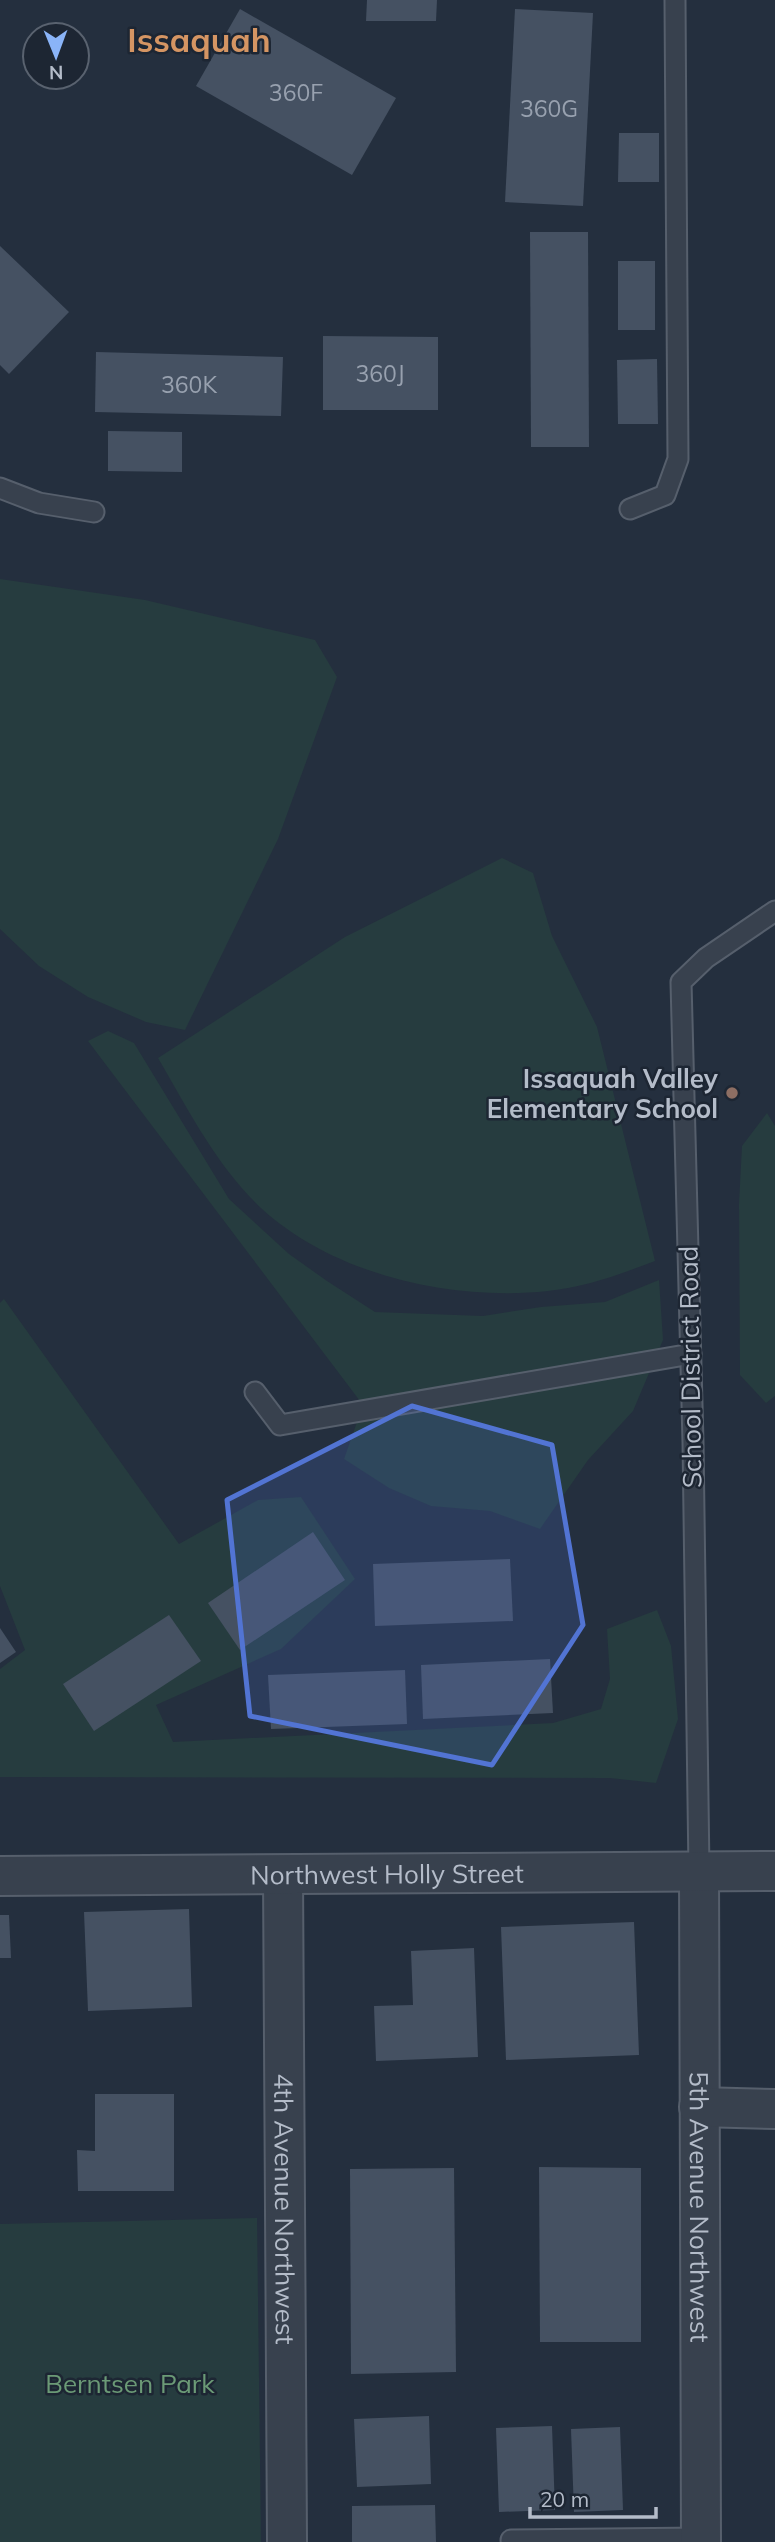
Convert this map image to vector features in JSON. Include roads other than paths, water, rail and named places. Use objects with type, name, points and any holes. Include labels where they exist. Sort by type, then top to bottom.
[{"type":"street","name":"5th Avenue Northwest","points":[[699,1871],[701,2540]]},
{"type":"street","name":"Northwest Holly Street","points":[[0,1876],[775,1871]]},
{"type":"street","name":"4th Avenue Northwest","points":[[283,1875],[287,2542]]},
{"type":"street","points":[[699,2107],[775,2109]]},
{"type":"lane","points":[[629,509],[665,495],[678,458],[675,0]]},
{"type":"lane","points":[[0,488],[39,502],[94,512]]},
{"type":"lane","name":"School District Road","points":[[699,1871],[691,1354],[681,982],[706,958],[775,911]]},
{"type":"lane","points":[[255,1392],[279,1425],[691,1354]]},
{"type":"lane","points":[[510,2540],[701,2540]]},
{"type":"place","name":"Issaquah Valley Elementary School","points":[[732,1093]]},
{"type":"district","name":"Issaquah","points":[[199,39]]},
{"type":"park label","name":"Berntsen Park","points":[[130,2383]]}]
